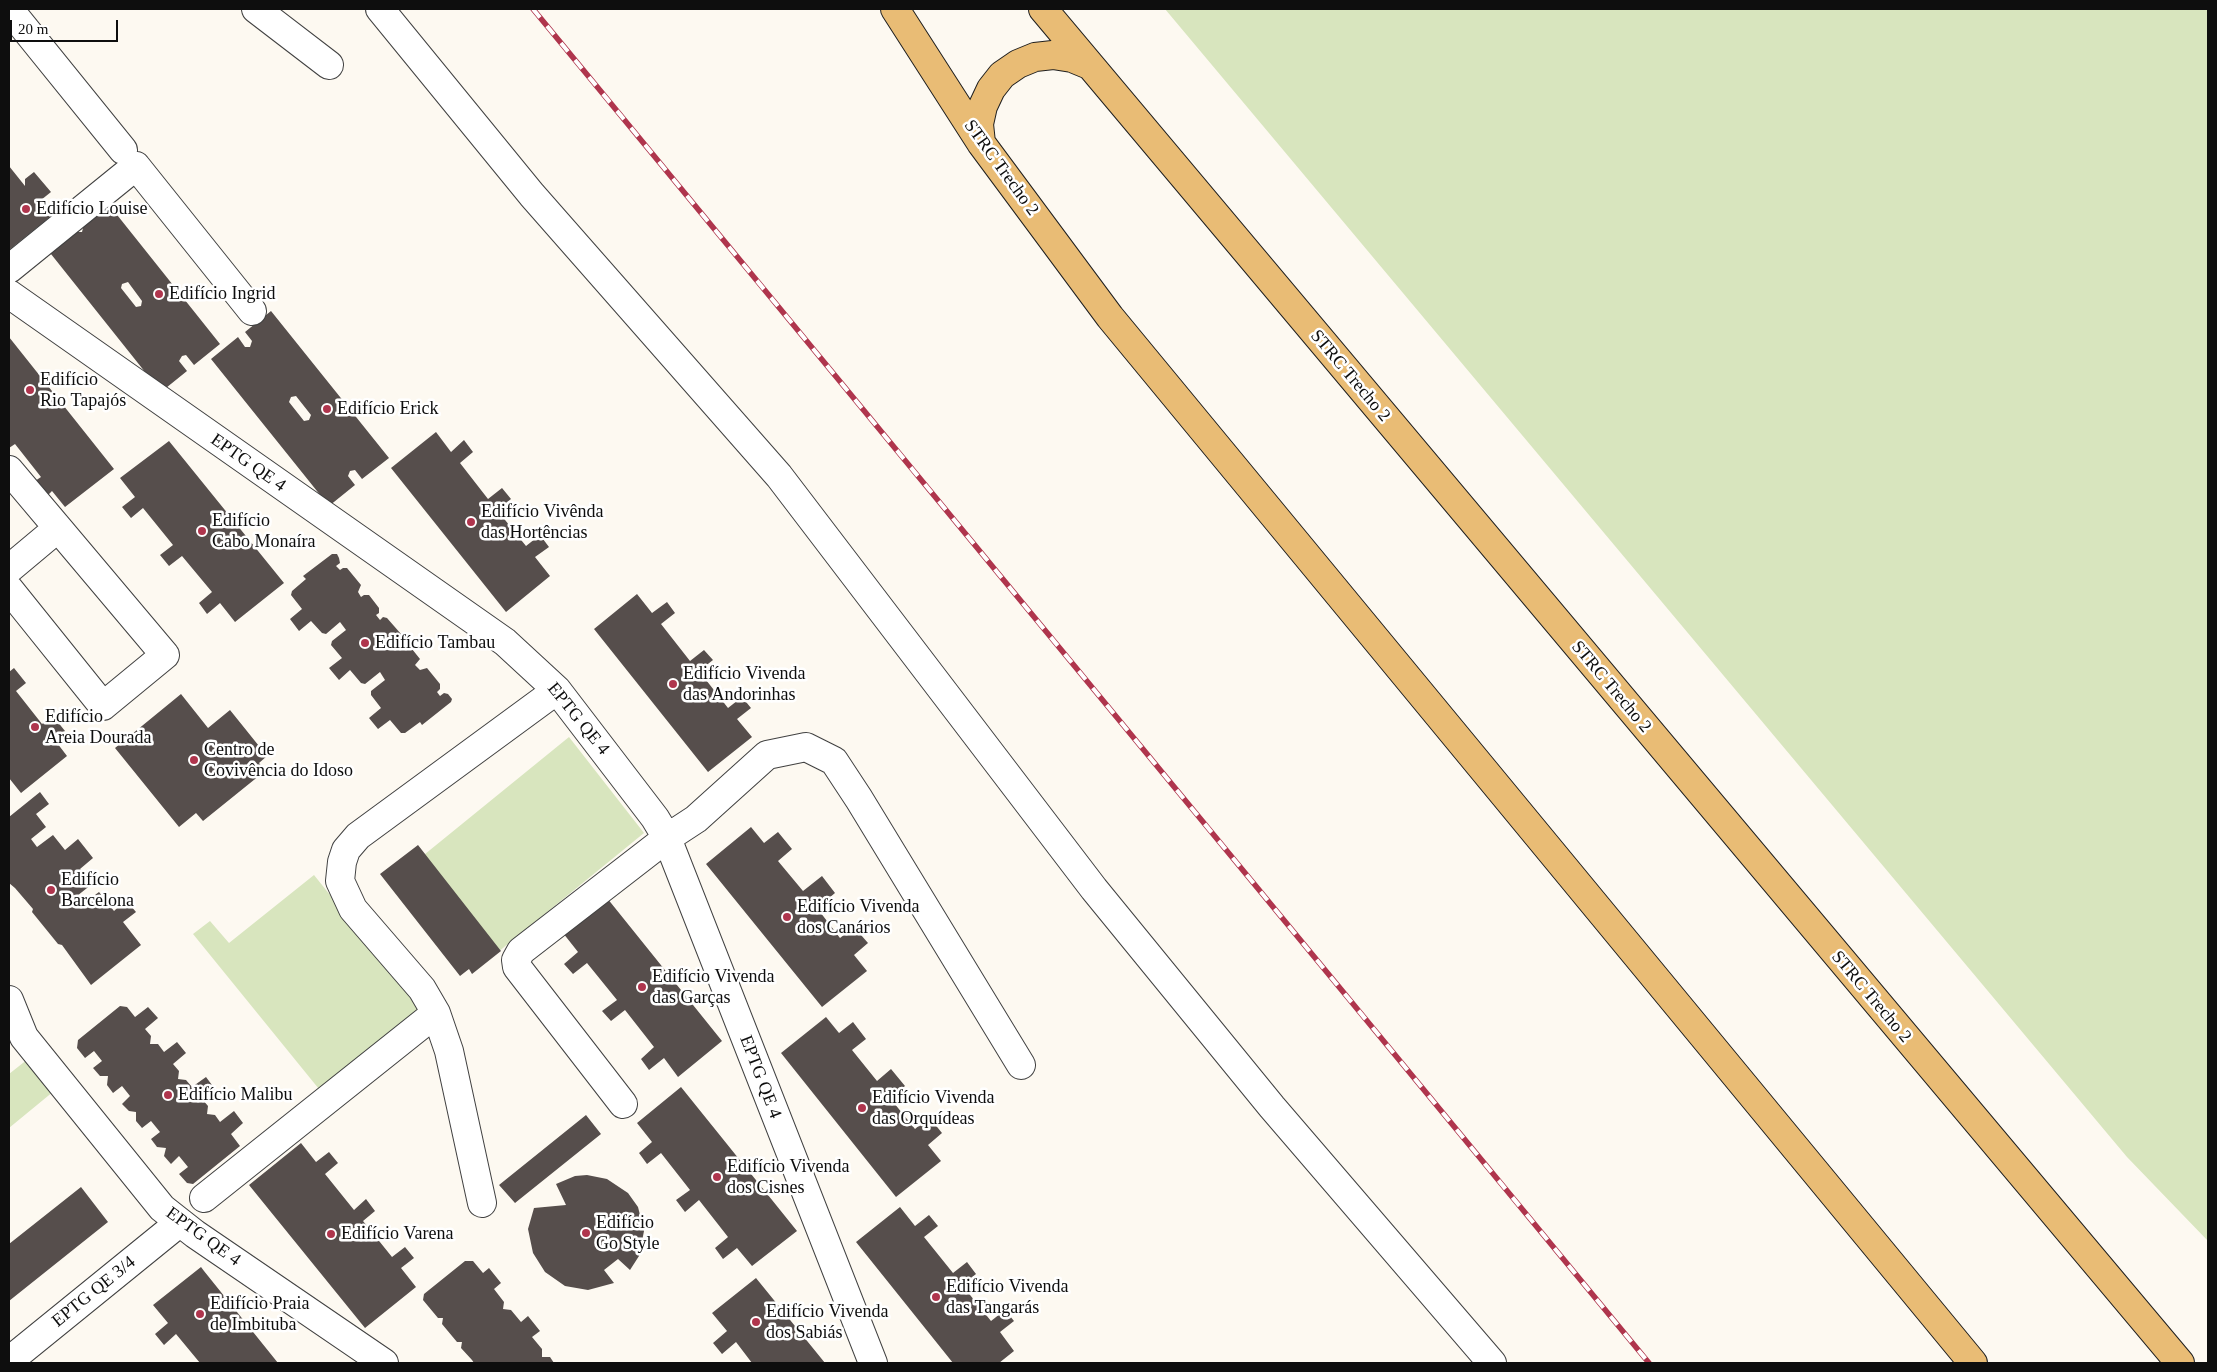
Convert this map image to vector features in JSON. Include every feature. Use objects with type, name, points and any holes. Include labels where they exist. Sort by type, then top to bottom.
[{"type":"main road","name":"STRC Trecho 2","points":[[895,9],[981,143],[1110,317],[1974,1363]]},
{"type":"main road","name":"STRC Trecho 2","points":[[1043,9],[2180,1363]]},
{"type":"main road","points":[[981,143],[979,124],[983,106],[991,89],[1010,69],[1035,57],[1053,55],[1072,58],[1089,65]]},
{"type":"street","points":[[256,9],[330,65]]},
{"type":"street","points":[[380,9],[532,195],[779,476],[1094,889],[1272,1107],[1492,1363]]},
{"type":"street","points":[[9,10],[123,150]]},
{"type":"street","points":[[9,269],[136,166],[252,311]]},
{"type":"street","name":"EPTG QE 4","points":[[9,294],[505,642],[557,690],[655,818],[667,838],[873,1363]]},
{"type":"street","points":[[9,470],[165,655],[103,706],[9,589]]},
{"type":"street","points":[[9,569],[58,528]]},
{"type":"street","points":[[482,1203],[449,1051],[436,1013],[422,988],[353,909],[340,881],[342,862],[346,850],[358,836],[557,690]]},
{"type":"street","points":[[622,1104],[517,967],[516,960],[521,952],[667,838],[696,819],[766,755],[806,747],[834,761],[1021,1065]]},
{"type":"street","name":"EPTG QE 4","points":[[9,1000],[16,1043],[162,1208],[180,1223],[384,1363]]},
{"type":"street","points":[[204,1198],[436,1013]]},
{"type":"street","name":"EPTG QE 3/4","points":[[9,1361],[180,1223]]},
{"type":"green space","points":[[1165,9],[2208,9],[2208,1241],[2127,1157]]},
{"type":"green space","points":[[569,737],[644,833],[476,970],[398,876]]},
{"type":"green space","points":[[314,875],[424,1012],[323,1094],[193,934],[210,921],[229,943]]},
{"type":"green space","points":[[28,1059],[54,1091],[9,1128],[9,1074]]},
{"type":"building","name":"Edifício Louise","points":[[9,166],[25,186],[25,179],[34,172],[51,192],[41,200],[35,199],[50,217],[9,250]]},
{"type":"building","name":"Edifício Ingrid","points":[[102,196],[220,344],[194,365],[186,355],[182,356],[179,361],[187,371],[161,392],[43,244],[69,223],[77,232],[82,232],[83,228],[76,217]],"holes":[[[128,282],[142,301],[141,306],[136,307],[121,288],[122,284]]]},
{"type":"building","name":"Edifício Erick","points":[[271,311],[389,458],[362,479],[355,470],[350,471],[348,476],[355,485],[329,506],[211,359],[238,337],[245,347],[250,347],[252,341],[245,332]],"holes":[[[296,396],[311,415],[309,420],[304,421],[289,402],[291,397]]]},
{"type":"building","name":"Edifício Rio Tapajós","points":[[9,337],[114,469],[65,507],[52,491],[47,496],[35,481],[41,477],[15,444],[9,448]]},
{"type":"building","name":"Edifício Vivênda das Hortências","points":[[436,432],[451,452],[464,440],[473,452],[460,463],[488,499],[502,488],[511,499],[497,510],[526,546],[540,535],[549,547],[535,557],[550,576],[506,612],[391,468]]},
{"type":"building","name":"Edifício Cabo Monaíra","points":[[169,441],[284,583],[235,622],[220,603],[207,614],[199,603],[212,592],[182,556],[169,566],[160,555],[173,545],[143,508],[131,518],[122,507],[135,497],[120,478]]},
{"type":"building","name":"Edifício Tambau","points":[[332,554],[337,554],[339,558],[340,563],[336,566],[340,570],[347,568],[361,585],[358,592],[361,597],[369,595],[379,608],[379,613],[376,615],[380,620],[383,617],[387,618],[401,634],[397,642],[401,647],[404,644],[408,644],[420,659],[415,665],[420,670],[427,668],[440,684],[440,689],[437,692],[440,696],[444,693],[448,694],[452,699],[451,702],[422,725],[420,722],[405,733],[401,733],[390,720],[378,729],[369,718],[381,708],[371,695],[371,691],[385,680],[380,672],[365,684],[361,683],[350,670],[339,680],[329,668],[342,658],[331,645],[332,641],[346,630],[340,622],[326,634],[322,633],[311,621],[299,631],[290,619],[302,609],[291,595],[292,591],[306,579],[303,576]]},
{"type":"building","name":"Edifício Vivenda das Andorinhas","points":[[637,594],[652,613],[667,602],[675,613],[661,624],[690,661],[704,650],[713,660],[699,671],[728,708],[742,697],[751,708],[737,719],[752,737],[708,772],[594,629]]},
{"type":"building","name":"Edifício Areia Dourada","points":[[14,668],[26,683],[16,691],[42,724],[53,716],[65,731],[54,739],[67,756],[21,793],[9,778],[9,672]]},
{"type":"building","name":"Centro de Covivência do Idoso","points":[[181,694],[208,728],[230,710],[267,756],[259,763],[265,771],[203,821],[196,813],[179,827],[115,748]]},
{"type":"building","name":"Edifício Barcelona","points":[[40,792],[49,804],[36,814],[46,827],[31,839],[37,847],[53,835],[65,850],[78,839],[93,858],[80,869],[92,884],[77,896],[83,904],[99,892],[114,911],[126,900],[136,912],[123,922],[141,945],[91,985],[62,945],[58,944],[32,912],[33,909],[9,883],[9,817]]},
{"type":"building","name":"Edifício Vivenda dos Canários","points":[[751,827],[764,843],[778,832],[792,849],[778,861],[803,891],[822,876],[835,893],[817,908],[840,938],[854,927],[868,943],[854,955],[867,971],[822,1007],[706,864]]},
{"type":"building","points":[[418,845],[501,951],[472,974],[469,969],[460,976],[380,874]]},
{"type":"building","name":"Edifício Vivenda das Garças","points":[[607,898],[722,1041],[678,1077],[664,1058],[649,1070],[641,1059],[654,1047],[625,1010],[611,1021],[602,1011],[617,1000],[587,963],[573,974],[564,964],[578,952],[563,933]]},
{"type":"building","name":"Edifício Malibu","points":[[120,1006],[127,1007],[135,1017],[148,1007],[158,1018],[145,1029],[151,1036],[150,1044],[158,1044],[164,1052],[177,1042],[186,1053],[173,1064],[179,1071],[178,1079],[186,1080],[192,1087],[206,1077],[215,1089],[202,1099],[208,1106],[207,1114],[215,1115],[220,1122],[234,1111],[243,1123],[231,1134],[240,1146],[193,1184],[187,1183],[179,1174],[188,1167],[179,1156],[171,1164],[164,1156],[166,1148],[157,1147],[151,1139],[160,1132],[151,1121],[142,1128],[136,1121],[136,1112],[129,1111],[122,1104],[130,1096],[122,1086],[113,1093],[107,1085],[108,1076],[100,1076],[93,1068],[102,1061],[94,1051],[85,1058],[77,1048],[78,1040]]},
{"type":"building","name":"Edifício Vivenda das Orquídeas","points":[[826,1017],[839,1033],[853,1022],[866,1039],[852,1050],[877,1081],[891,1069],[905,1086],[890,1098],[915,1129],[929,1117],[942,1133],[928,1145],[941,1161],[896,1197],[781,1053]]},
{"type":"building","name":"Edifício Vivenda dos Cisnes","points":[[681,1087],[797,1231],[752,1266],[737,1248],[723,1259],[715,1248],[728,1237],[699,1200],[685,1212],[676,1200],[690,1190],[661,1153],[647,1164],[639,1153],[652,1142],[637,1123]]},
{"type":"building","points":[[586,1115],[601,1134],[515,1203],[499,1185]]},
{"type":"building","name":"Edifício Varena","points":[[301,1143],[316,1162],[329,1152],[338,1163],[325,1174],[354,1210],[366,1199],[375,1211],[363,1221],[392,1257],[405,1247],[414,1258],[401,1268],[416,1287],[365,1328],[249,1185]]},
{"type":"building","name":"Edifício Go Style","points":[[587,1175],[607,1179],[628,1193],[638,1207],[644,1231],[639,1256],[630,1270],[618,1259],[604,1270],[614,1283],[588,1290],[565,1286],[545,1272],[533,1253],[528,1229],[534,1208],[566,1205],[556,1184],[575,1176]]},
{"type":"building","points":[[81,1187],[108,1222],[9,1301],[9,1244]]},
{"type":"building","name":"Edifício Vivenda das Tangarás","points":[[900,1207],[915,1226],[929,1215],[938,1226],[924,1237],[953,1273],[967,1262],[976,1274],[962,1285],[991,1321],[1005,1310],[1014,1321],[1000,1332],[1014,1351],[999,1363],[953,1363],[856,1242]]},
{"type":"building","points":[[465,1261],[473,1261],[483,1273],[489,1268],[501,1283],[494,1289],[504,1302],[503,1309],[511,1310],[521,1322],[528,1316],[540,1331],[532,1337],[542,1349],[542,1357],[550,1357],[554,1363],[474,1363],[461,1348],[462,1342],[457,1342],[442,1324],[443,1318],[438,1318],[423,1300],[424,1294]]},
{"type":"building","name":"Edifício Praia de Imbituba","points":[[201,1267],[278,1363],[200,1363],[176,1334],[164,1345],[155,1334],[168,1323],[153,1305]]},
{"type":"building","name":"Edifício Vivenda dos Sabiás","points":[[756,1278],[825,1363],[752,1363],[736,1342],[722,1354],[713,1343],[727,1331],[712,1313]]},
{"type":"railway","points":[[533,9],[1649,1363]]},
{"type":"place","name":"Edifício Louise","points":[[26,209]]},
{"type":"place","name":"Edifício Ingrid","points":[[159,294]]},
{"type":"place","name":"Edifício Rio Tapajós","points":[[30,390]]},
{"type":"place","name":"Edifício Erick","points":[[327,409]]},
{"type":"place","name":"Edifício Vivênda das Hortências","points":[[471,522]]},
{"type":"place","name":"Edifício Cabo Monaíra","points":[[202,531]]},
{"type":"place","name":"Edifício Tambau","points":[[365,643]]},
{"type":"place","name":"Edifício Vivenda das Andorinhas","points":[[673,684]]},
{"type":"place","name":"Edifício Areia Dourada","points":[[35,727]]},
{"type":"place","name":"Centro de Covivência do Idoso","points":[[194,760]]},
{"type":"place","name":"Edifício Barcelona","points":[[51,890]]},
{"type":"place","name":"Edifício Vivenda dos Canários","points":[[787,917]]},
{"type":"place","name":"Edifício Vivenda das Garças","points":[[642,987]]},
{"type":"place","name":"Edifício Malibu","points":[[168,1095]]},
{"type":"place","name":"Edifício Vivenda das Orquídeas","points":[[862,1108]]},
{"type":"place","name":"Edifício Vivenda dos Cisnes","points":[[717,1177]]},
{"type":"place","name":"Edifício Go Style","points":[[586,1233]]},
{"type":"place","name":"Edifício Varena","points":[[331,1234]]},
{"type":"place","name":"Edifício Vivenda das Tangarás","points":[[936,1297]]},
{"type":"place","name":"Edifício Praia de Imbituba","points":[[200,1314]]},
{"type":"place","name":"Edifício Vivenda dos Sabiás","points":[[756,1322]]}]
